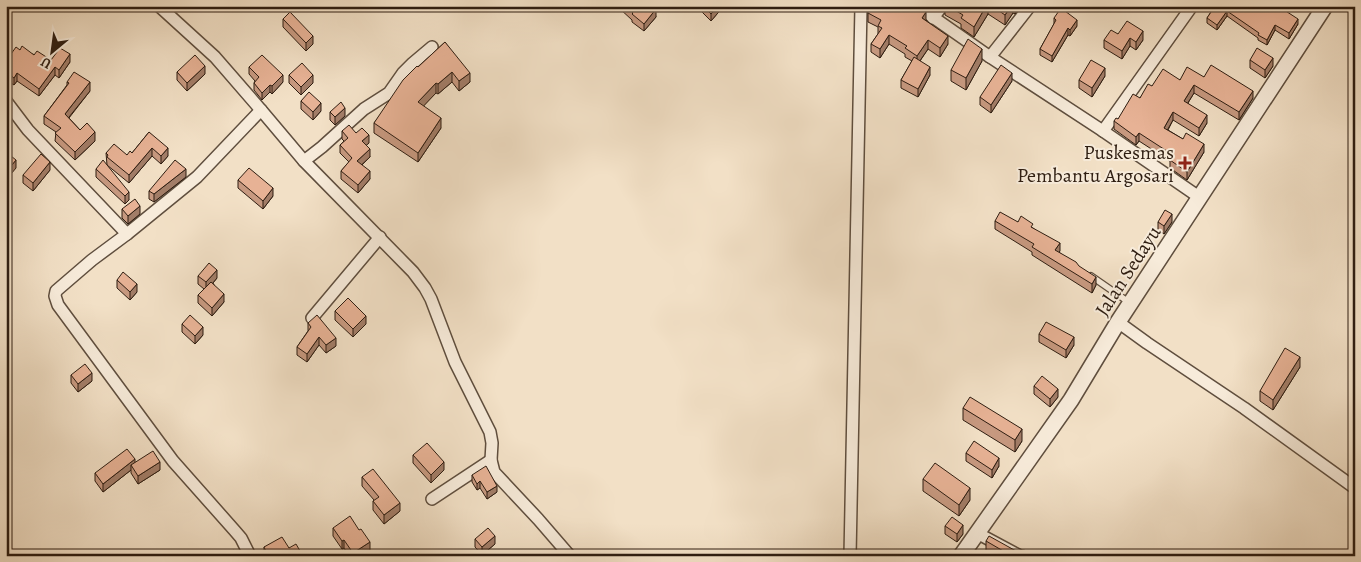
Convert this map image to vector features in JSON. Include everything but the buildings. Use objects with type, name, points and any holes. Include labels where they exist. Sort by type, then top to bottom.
[{"type":"street","points":[[159,6],[215,57],[304,161],[413,272],[425,288],[455,362],[490,432],[492,443],[491,460],[494,472],[570,556]]},
{"type":"street","points":[[850,556],[861,6]]},
{"type":"street","points":[[916,6],[1199,197]]},
{"type":"street","points":[[934,18],[942,6]]},
{"type":"street","points":[[990,57],[1030,6]]},
{"type":"street","points":[[1103,131],[1192,6]]},
{"type":"street","name":"Jalan Sedayu","points":[[961,556],[1071,400],[1118,322],[1325,6]]},
{"type":"street","points":[[304,161],[364,109],[389,93],[412,63],[432,47]]},
{"type":"street","points":[[6,101],[28,130],[127,234]]},
{"type":"street","points":[[250,556],[241,538],[173,461],[56,301],[55,296],[56,291],[92,260],[198,177],[261,110]]},
{"type":"street","points":[[312,318],[380,238]]},
{"type":"street","points":[[1118,322],[1244,408],[1355,488]]},
{"type":"street","points":[[432,499],[491,460]]},
{"type":"street","points":[[977,533],[1020,556]]},
{"type":"lane","points":[[1088,274],[1130,304]]},
{"type":"place","name":"Puskesmas Pembantu Argosari","points":[[1185,163]]}]
